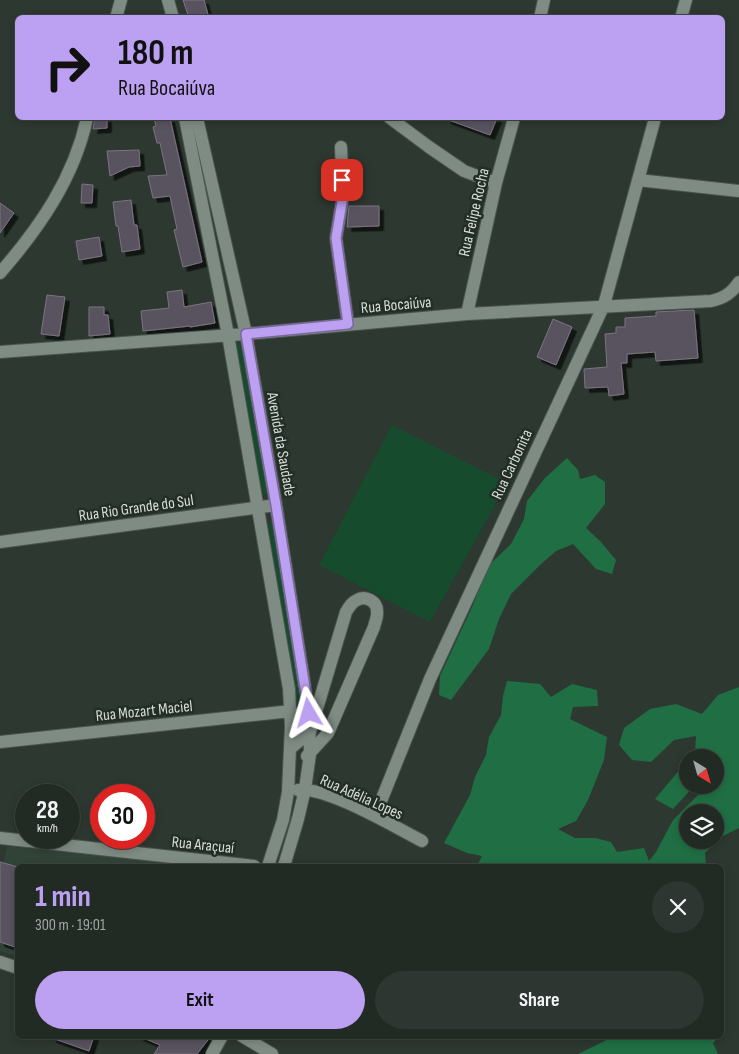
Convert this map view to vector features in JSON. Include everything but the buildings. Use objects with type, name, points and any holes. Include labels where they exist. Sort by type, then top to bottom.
[{"type":"street","points":[[117,15],[121,0]]},
{"type":"street","points":[[166,0],[167,15]]},
{"type":"street","points":[[166,0],[172,15]]},
{"type":"street","points":[[541,15],[544,0]]},
{"type":"street","points":[[682,15],[686,0]]},
{"type":"street","points":[[0,273],[22,248],[64,184],[75,159],[86,120]]},
{"type":"street","points":[[185,120],[228,335],[289,689],[291,748],[288,792],[269,864]]},
{"type":"street","name":"Avenida da Saudade","points":[[197,120],[246,334],[305,682],[310,732],[310,754],[305,789],[285,864]]},
{"type":"street","points":[[393,120],[429,148],[464,171],[496,184]]},
{"type":"street","name":"Rua Felipe Rocha","points":[[466,314],[496,184],[513,120]]},
{"type":"street","name":"Rua Carbonita","points":[[375,816],[430,680],[604,306],[654,120]]},
{"type":"street","points":[[342,147],[343,196],[336,238],[348,324]]},
{"type":"street","points":[[638,180],[739,191]]},
{"type":"street","name":"Rua Bocaiúva","points":[[0,352],[246,334],[466,314],[711,300],[722,298],[736,286]]},
{"type":"street","name":"Rua Rio Grande do Sul","points":[[0,542],[276,505]]},
{"type":"street","points":[[289,773],[310,754],[328,733],[374,627],[378,610],[376,605],[370,600],[362,598],[355,600],[346,612],[310,732],[291,748]]},
{"type":"street","name":"Rua Mozart Maciel","points":[[0,742],[291,710]]},
{"type":"street","name":"Rua Adélia Lopes","points":[[288,792],[305,789],[333,797],[375,816],[422,841]]},
{"type":"street","name":"Rua Araçuaí","points":[[0,838],[236,864]]},
{"type":"street","points":[[0,962],[15,967]]},
{"type":"street","points":[[212,1054],[220,1039]]},
{"type":"street","points":[[221,1054],[229,1039]]},
{"type":"street","points":[[247,1039],[272,1054]]},
{"type":"shaded area","points":[[7,846],[15,847],[15,849],[36,849],[172,864],[15,864],[15,956],[0,951],[0,880]]},
{"type":"green space","points":[[240,343],[242,349],[268,487],[266,496],[261,491],[235,345]]},
{"type":"green space","points":[[392,425],[507,483],[430,622],[319,565]]},
{"type":"green space","points":[[567,458],[578,470],[580,479],[595,475],[605,482],[605,504],[586,528],[616,560],[612,574],[596,569],[573,544],[556,551],[511,594],[499,619],[489,649],[451,700],[439,695],[440,676],[473,605],[489,565],[511,544],[524,519],[527,501],[545,478]]},
{"type":"green space","points":[[271,522],[274,524],[301,700],[299,702],[295,698],[268,524]]},
{"type":"green space","points":[[507,681],[540,684],[551,697],[572,684],[597,690],[598,706],[573,707],[570,719],[607,737],[604,760],[588,800],[576,821],[558,829],[575,838],[595,838],[611,842],[617,852],[644,848],[649,861],[673,820],[679,814],[679,849],[709,849],[705,853],[706,864],[478,864],[482,856],[467,853],[444,843],[470,795],[475,777],[486,755],[489,737],[501,715]]},
{"type":"green space","points":[[739,687],[739,828],[724,836],[724,804],[689,804],[699,794],[724,794],[724,749],[695,749],[696,736],[674,740],[651,762],[632,760],[619,745],[624,728],[650,709],[676,704],[702,714],[718,695]]},
{"type":"green space","points":[[679,770],[679,794],[687,794],[673,809],[655,799]]},
{"type":"green space","points":[[609,1039],[716,1039],[713,1043],[718,1054],[578,1054]]},
{"type":"route","points":[[309,713],[276,505],[246,334],[348,324],[336,238],[343,196],[342,180]]}]
